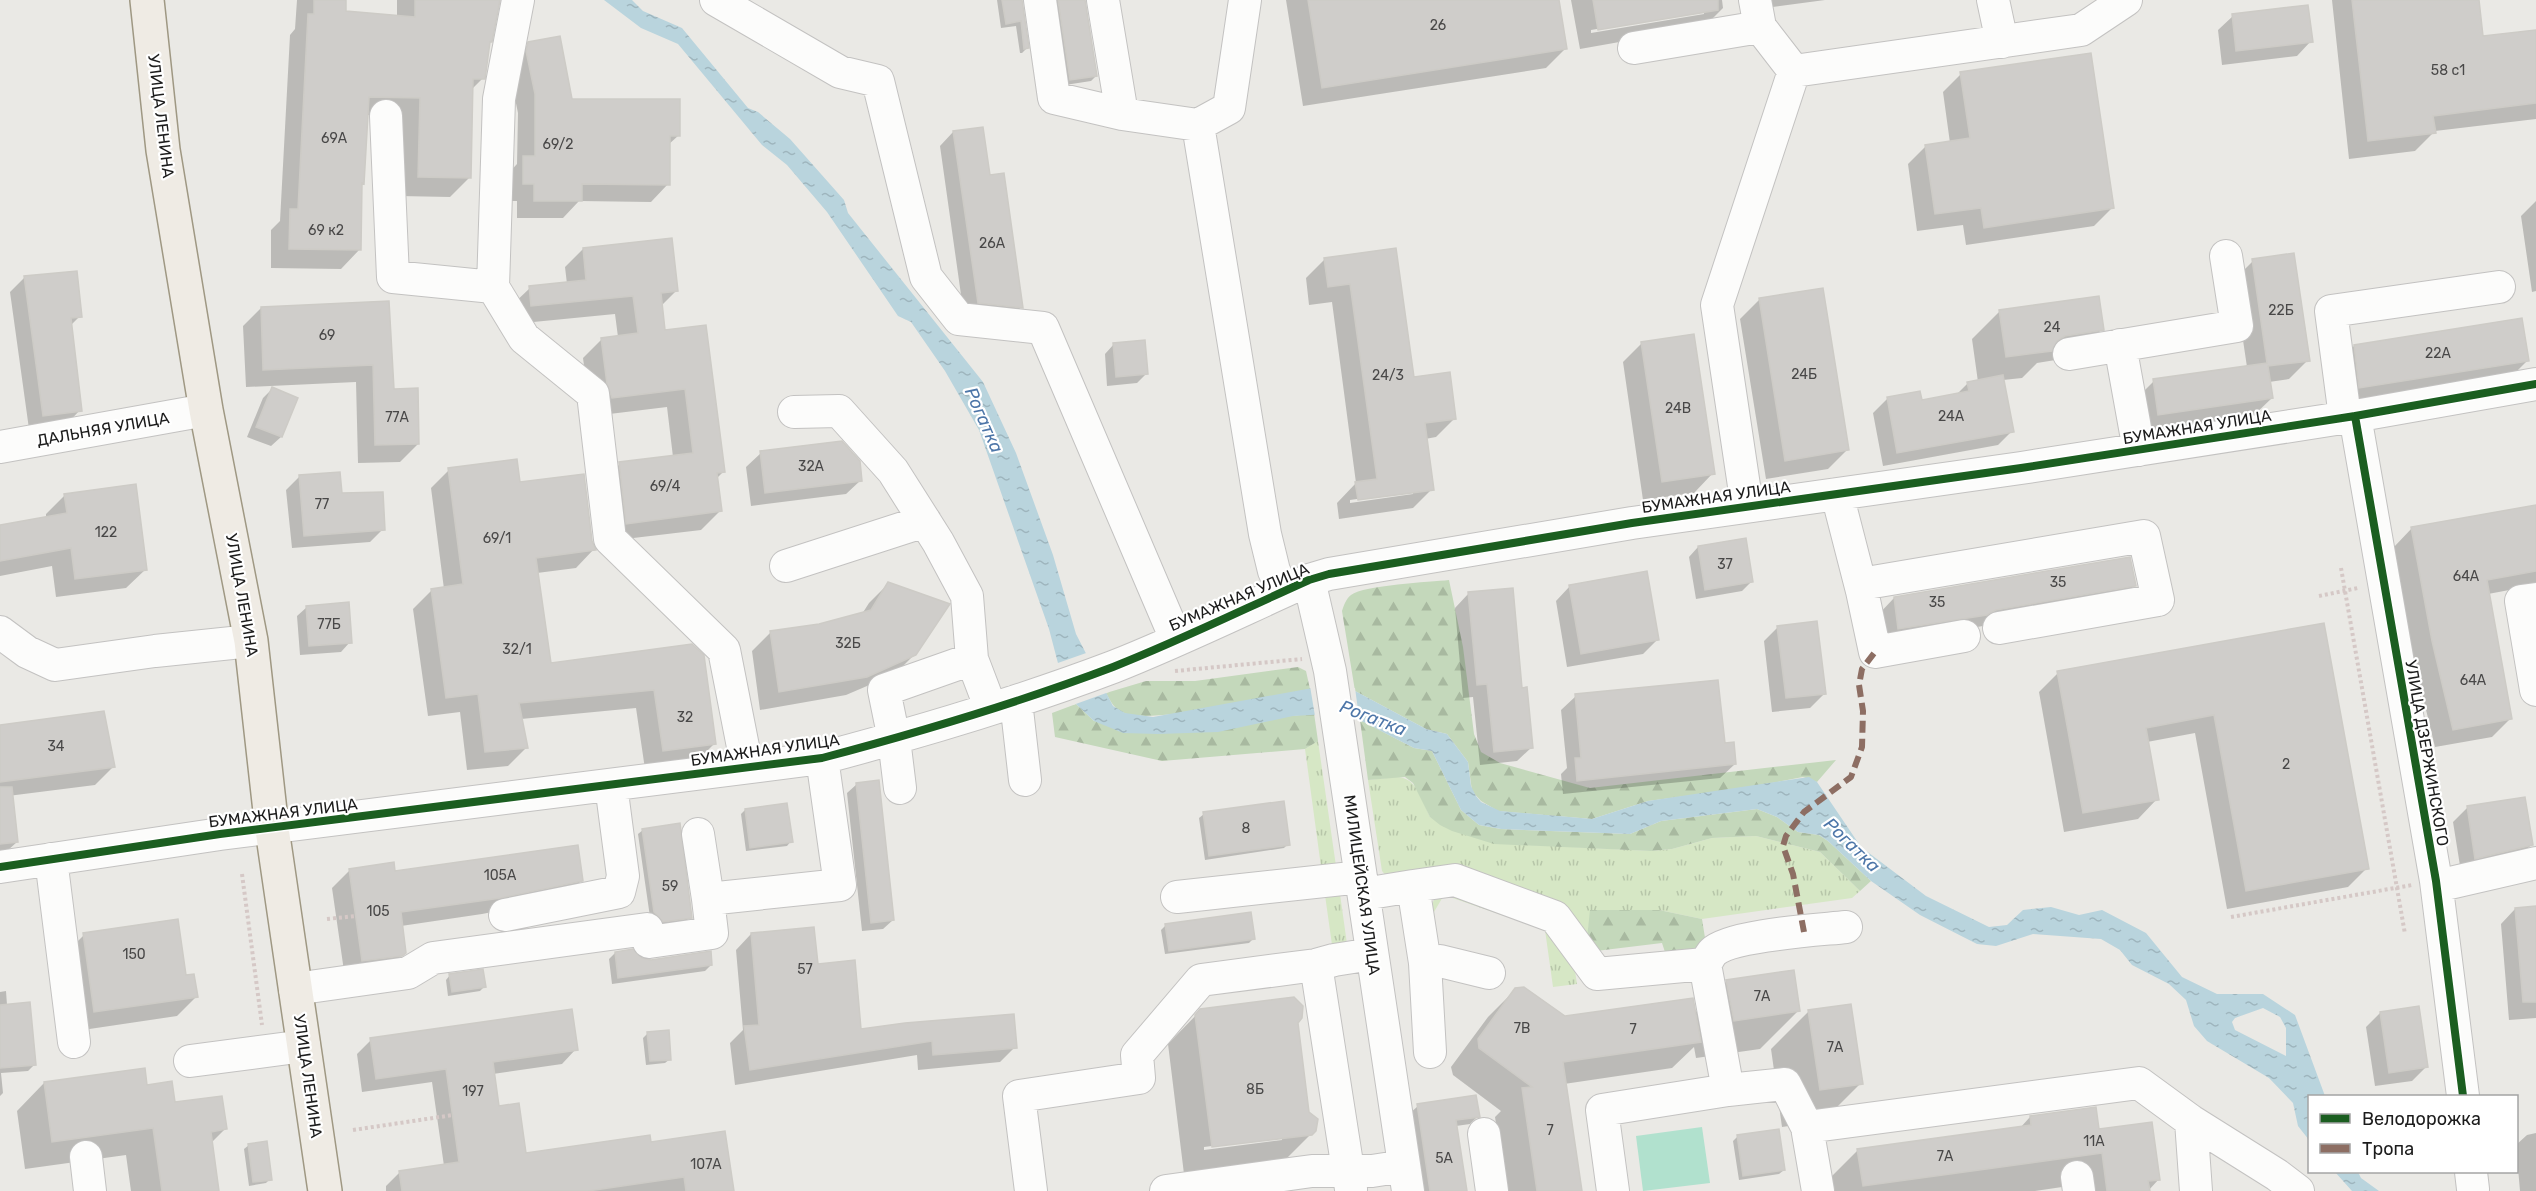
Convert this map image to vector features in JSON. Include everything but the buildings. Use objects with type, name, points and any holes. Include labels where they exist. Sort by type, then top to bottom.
[{"type":"main road","name":"УЛИЦА ЛЕНИНА","points":[[147,0],[163,150],[206,410],[252,641],[272,829],[325,1191]]},
{"type":"street","points":[[519,0],[499,99],[493,287],[524,338],[593,394],[610,539],[724,650],[747,767]]},
{"type":"street","points":[[716,0],[840,72],[878,81],[926,277],[959,319],[1043,328],[1176,639]]},
{"type":"street","points":[[1040,0],[1054,98],[1122,114],[1198,125],[1229,108],[1245,0]]},
{"type":"street","points":[[1103,0],[1122,114]]},
{"type":"street","points":[[1993,0],[2002,42]]},
{"type":"street","points":[[1794,71],[2081,30],[2114,4]]},
{"type":"street","points":[[1634,48],[1757,14],[1794,71]]},
{"type":"street","points":[[1747,506],[1717,306],[1794,71]]},
{"type":"street","points":[[386,116],[393,277],[493,287]]},
{"type":"street","name":"МИЛИЦЕЙСКАЯ УЛИЦА","points":[[1198,125],[1274,571],[1296,585],[1340,738],[1406,1178]]},
{"type":"street","points":[[2069,354],[2237,326],[2226,256]]},
{"type":"street","name":"УЛИЦА ДЗЕРЖИНСКОГО","points":[[2463,1095],[2437,884],[2383,582],[2331,311],[2499,287]]},
{"type":"street","points":[[2120,345],[2139,450]]},
{"type":"street","name":"БУМАЖНАЯ УЛИЦА","points":[[0,867],[272,829],[822,758],[894,739],[1115,666],[1296,585],[1329,574],[1460,550],[1747,506],[2139,450],[2536,384]]},
{"type":"street","name":"ДАЛЬНЯЯ УЛИЦА","points":[[0,447],[206,410]]},
{"type":"street","points":[[794,412],[839,411],[893,471],[925,521],[967,596],[972,659],[1017,700],[1025,780]]},
{"type":"street","points":[[1837,494],[1861,584],[1875,652],[1964,636]]},
{"type":"street","points":[[786,566],[925,521]]},
{"type":"street","points":[[1861,584],[2144,536],[2158,600],[1999,628]]},
{"type":"street","points":[[2536,599],[2521,601],[2536,690]]},
{"type":"street","points":[[0,632],[27,652],[55,665],[155,651],[252,641]]},
{"type":"street","points":[[900,788],[894,739],[884,690],[972,659]]},
{"type":"street","points":[[708,899],[840,885],[822,758]]},
{"type":"street","points":[[506,915],[619,892],[623,876],[611,785]]},
{"type":"street","points":[[295,989],[408,973],[433,958],[647,929],[649,942],[712,933],[698,834]]},
{"type":"street","points":[[51,859],[74,1042]]},
{"type":"street","points":[[2437,884],[2536,863]]},
{"type":"street","points":[[1177,897],[1363,886],[1413,886],[1455,880],[1555,917],[1597,974],[1705,964]]},
{"type":"street","points":[[1413,886],[1425,963],[1430,1052]]},
{"type":"street","points":[[1728,1090],[1705,964],[1714,951],[1727,944],[1768,936],[1846,927]]},
{"type":"street","points":[[1031,1191],[1019,1096],[1140,1078],[1137,1055],[1201,980],[1316,965],[1372,954]]},
{"type":"street","points":[[1425,963],[1440,961],[1489,973]]},
{"type":"street","points":[[1316,965],[1350,1181]]},
{"type":"street","points":[[190,1061],[304,1046]]},
{"type":"street","points":[[1807,1127],[2139,1083],[2298,1191]]},
{"type":"street","points":[[1613,1191],[1602,1110],[1728,1090],[1785,1084],[1807,1127],[1818,1191]]},
{"type":"street","points":[[2191,1120],[2196,1191]]},
{"type":"street","points":[[1484,1134],[1492,1191]]},
{"type":"street","points":[[86,1157],[90,1191]]},
{"type":"street","points":[[1167,1191],[1312,1171],[1350,1181],[1372,1171],[1406,1178]]},
{"type":"path","points":[[2341,568],[2405,934]]},
{"type":"path","points":[[2319,596],[2383,582]]},
{"type":"path","points":[[1174,671],[1302,659],[1318,666]]},
{"type":"path","points":[[242,874],[265,1051]]},
{"type":"path","points":[[2231,917],[2397,888],[2437,884]]},
{"type":"path","points":[[327,919],[356,916]]},
{"type":"path","points":[[353,1130],[453,1115]]},
{"type":"green space","points":[[1449,580],[1463,647],[1474,734],[1481,752],[1500,763],[1590,788],[1836,760],[1817,782],[1803,777],[1740,789],[1648,801],[1592,819],[1498,811],[1481,801],[1472,791],[1468,762],[1447,734],[1426,729],[1355,691],[1342,611],[1348,598],[1369,589]]},
{"type":"green space","points":[[1298,667],[1306,671],[1310,689],[1186,713],[1139,716],[1124,713],[1115,707],[1106,693],[1146,681],[1195,681]]},
{"type":"green space","points":[[1076,704],[1094,721],[1293,716],[1314,713],[1318,741],[1305,749],[1162,761],[1055,737],[1052,713]]},
{"type":"green space","points":[[1360,720],[1414,748],[1432,751],[1461,810],[1479,825],[1501,829],[1630,834],[1661,821],[1757,809],[1777,817],[1798,832],[1819,835],[1871,881],[1860,891],[1820,852],[1756,836],[1712,838],[1672,849],[1651,851],[1494,844],[1452,831],[1430,817],[1413,783],[1405,777],[1368,780]]},
{"type":"green space","points":[[1318,741],[1336,866],[1322,874],[1305,749]]},
{"type":"green space","points":[[1403,778],[1414,785],[1430,817],[1494,843],[1651,851],[1672,849],[1712,838],[1756,836],[1820,852],[1860,891],[1852,898],[1702,919],[1659,910],[1591,910],[1587,938],[1577,925],[1388,878],[1382,871],[1368,780]]},
{"type":"green space","points":[[1324,888],[1340,894],[1347,944],[1333,952]]},
{"type":"green space","points":[[1446,893],[1552,928],[1574,964],[1577,984],[1553,987],[1545,930],[1444,895],[1434,912],[1439,952],[1429,910],[1437,894]]},
{"type":"green space","points":[[1590,910],[1659,910],[1702,919],[1706,944],[1689,960],[1668,961],[1662,943],[1596,951],[1587,938]]},
{"type":"green space","points":[[1702,1127],[1710,1183],[1643,1191],[1636,1136]]},
{"type":"water","name":"Рогатка","points":[[604,0],[632,0],[643,11],[682,28],[748,108],[758,112],[790,139],[844,200],[848,213],[983,382],[1016,453],[1053,555],[1076,634],[1113,706],[1125,713],[1153,717],[1318,687],[1355,691],[1426,729],[1447,734],[1468,762],[1471,786],[1476,796],[1481,802],[1500,811],[1592,819],[1648,801],[1809,777],[1817,782],[1861,847],[1926,896],[1989,927],[2007,925],[2023,910],[2051,907],[2079,915],[2102,910],[2146,933],[2182,977],[2217,994],[2263,994],[2295,1015],[2325,1095],[2308,1095],[2308,1139],[2298,1126],[2293,1103],[2269,1078],[2207,1041],[2194,1026],[2186,1000],[2169,984],[2132,965],[2120,950],[2101,939],[2033,934],[1996,946],[1977,944],[1920,915],[1871,881],[1819,835],[1798,832],[1777,817],[1757,809],[1661,821],[1630,834],[1501,829],[1479,825],[1461,810],[1432,751],[1414,748],[1346,713],[1293,716],[1218,732],[1158,734],[1123,733],[1094,721],[1076,704],[1059,667],[1049,629],[979,430],[945,371],[911,322],[898,316],[827,212],[787,165],[762,145],[678,44],[641,28]],"holes":[[[2263,1008],[2280,1017],[2286,1028],[2286,1056],[2235,1030],[2232,1022],[2235,1018]]]},
{"type":"water","points":[[2336,1173],[2358,1173],[2361,1178],[2379,1191],[2352,1191]]},
{"type":"pier","points":[[1089,652],[1109,692],[1073,705],[1055,664]]},
{"type":"pier","points":[[1318,684],[1355,688],[1360,724],[1345,716],[1315,716],[1310,686]]},
{"type":"marked path","points":[[1804,932],[1793,874],[1783,846],[1786,836],[1804,812],[1851,777],[1862,747],[1863,711],[1859,685],[1862,669],[1875,652]]},
{"type":"cycle path","points":[[0,867],[220,834],[822,758],[969,716],[1113,667],[1309,580],[1329,574],[1632,523],[2021,468],[2355,416],[2536,384]]},
{"type":"cycle path","points":[[2355,416],[2436,881],[2463,1095]]}]
